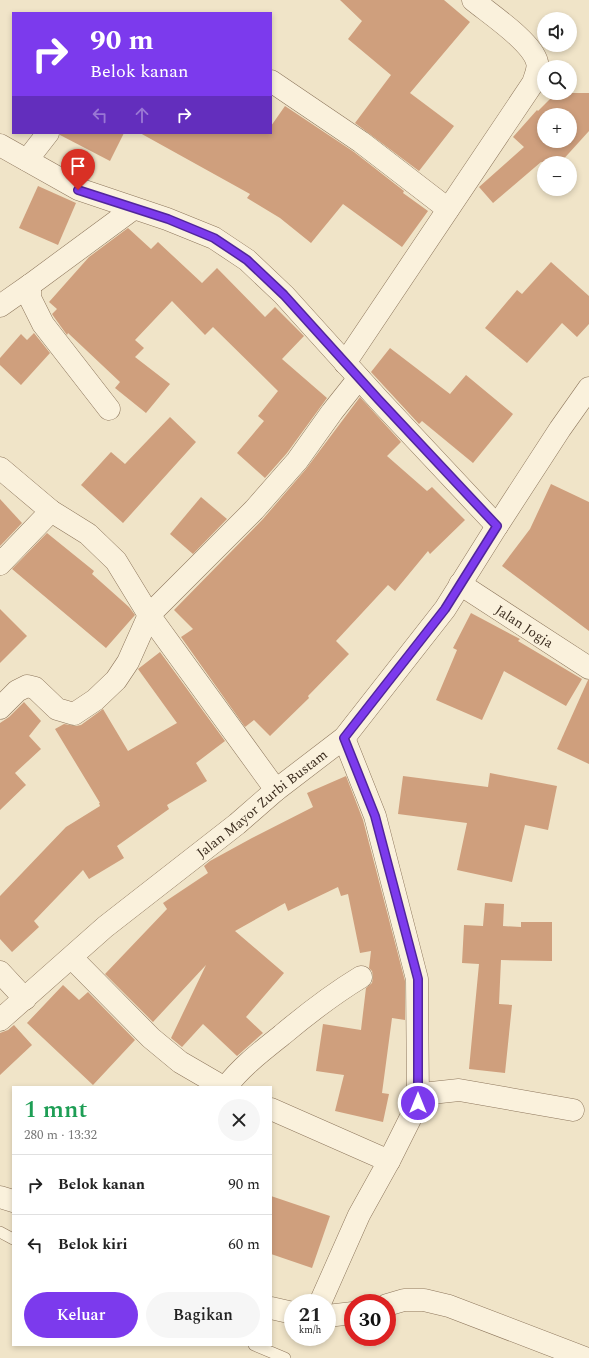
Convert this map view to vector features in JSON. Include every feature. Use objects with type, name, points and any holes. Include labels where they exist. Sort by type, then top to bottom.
[{"type":"street","points":[[0,708],[17,691],[27,686],[35,688],[57,709],[74,714],[85,708],[105,692],[116,680],[128,662],[149,615],[254,510],[297,461],[332,412],[352,370],[448,209],[537,73],[537,63],[534,53],[524,42],[473,0]]},
{"type":"street","points":[[272,82],[360,142],[448,209]]},
{"type":"street","points":[[27,160],[47,134]]},
{"type":"street","points":[[0,145],[78,190],[133,209],[168,219],[214,238],[247,260],[284,295],[497,526]]},
{"type":"street","points":[[0,306],[133,209]]},
{"type":"street","points":[[30,285],[30,298],[43,324],[109,409]]},
{"type":"street","name":"Jalan Mayor Zurbi Bustam","points":[[0,1020],[72,958],[105,927],[237,824],[276,790],[344,738],[445,609],[497,526],[589,388]]},
{"type":"street","points":[[0,468],[51,511],[88,534],[116,561],[149,615],[276,790]]},
{"type":"street","points":[[0,564],[51,511]]},
{"type":"street","name":"Jalan Jogja","points":[[460,584],[589,668]]},
{"type":"street","points":[[344,738],[375,816],[418,979],[418,1103]]},
{"type":"street","points":[[72,958],[151,1038],[180,1062],[221,1086]]},
{"type":"street","points":[[0,972],[25,999]]},
{"type":"street","points":[[227,1086],[235,1075],[265,1048],[336,992],[361,977]]},
{"type":"street","points":[[324,1294],[359,1215],[389,1160],[403,1130],[418,1103],[431,1093],[459,1090],[573,1110]]},
{"type":"street","points":[[272,1109],[389,1160]]},
{"type":"street","points":[[0,1197],[12,1201]]},
{"type":"street","points":[[396,1302],[404,1300],[424,1300],[449,1306],[585,1358]]},
{"type":"street","points":[[272,1308],[284,1311]]},
{"type":"lane","points":[[0,1232],[12,1238]]},
{"type":"lane","points":[[256,1346],[285,1358]]},
{"type":"building","points":[[340,0],[444,0],[470,22],[410,93],[454,126],[419,171],[355,123],[391,75],[348,39],[362,21]]},
{"type":"building","points":[[577,93],[589,93],[589,131],[577,144],[577,108],[541,108],[549,100],[577,100]]},
{"type":"building","points":[[285,106],[354,152],[404,191],[403,193],[428,211],[402,247],[343,204],[311,243],[280,218],[247,198],[250,194],[142,134],[272,134],[272,125]]},
{"type":"building","points":[[537,110],[537,148],[574,148],[566,156],[537,156],[537,165],[493,203],[479,187],[524,147],[513,137]]},
{"type":"building","points":[[60,134],[124,134],[110,161]]},
{"type":"building","points":[[38,186],[76,203],[58,245],[19,228]]},
{"type":"building","points":[[128,228],[151,249],[158,242],[202,283],[217,268],[265,317],[275,307],[304,336],[282,359],[327,398],[287,453],[265,478],[237,453],[264,421],[258,416],[278,391],[213,327],[205,335],[172,301],[135,340],[144,348],[135,357],[170,384],[146,413],[115,388],[120,382],[68,333],[67,335],[52,314],[57,309],[49,302],[89,257]]},
{"type":"building","points":[[551,262],[589,296],[589,324],[577,337],[562,323],[527,363],[485,328],[517,290],[522,294]]},
{"type":"building","points":[[34,333],[50,353],[21,385],[0,365],[0,358],[21,334],[27,340]]},
{"type":"building","points":[[390,348],[450,394],[466,375],[513,414],[473,463],[422,421],[419,424],[371,372]]},
{"type":"building","points":[[360,397],[401,442],[387,456],[427,491],[432,487],[465,520],[430,554],[428,551],[395,591],[388,585],[336,641],[349,654],[308,696],[309,698],[270,736],[254,720],[245,727],[181,637],[193,629],[174,610],[263,519],[306,469]]},
{"type":"building","points":[[170,417],[196,442],[123,523],[81,485],[111,452],[125,464]]},
{"type":"building","points":[[551,484],[589,502],[589,631],[502,566],[530,529]]},
{"type":"building","points":[[201,497],[227,519],[193,554],[170,534]]},
{"type":"building","points":[[0,499],[22,523],[0,546]]},
{"type":"building","points":[[47,533],[94,571],[92,574],[129,607],[135,615],[106,648],[12,569]]},
{"type":"building","points":[[0,609],[27,636],[0,663]]},
{"type":"building","points":[[471,613],[520,639],[518,641],[582,679],[566,706],[504,671],[482,720],[436,700],[457,650],[453,648]]},
{"type":"building","points":[[160,652],[225,741],[196,763],[207,781],[167,805],[169,809],[117,846],[124,858],[89,879],[83,870],[34,921],[39,927],[12,952],[0,939],[0,896],[66,827],[100,806],[100,803],[55,729],[64,724],[76,726],[81,725],[103,709],[128,751],[177,723],[138,669]]},
{"type":"building","points":[[589,680],[589,764],[557,749]]},
{"type":"building","points":[[24,702],[41,721],[29,736],[41,749],[15,773],[26,785],[0,810],[0,723],[9,717]]},
{"type":"building","points":[[490,773],[557,786],[548,830],[525,825],[512,882],[457,870],[467,823],[398,814],[403,776],[488,787]]},
{"type":"building","points":[[346,776],[363,820],[405,981],[405,1020],[392,1018],[382,1093],[389,1094],[383,1122],[335,1111],[344,1075],[316,1071],[323,1024],[361,1030],[366,988],[372,983],[373,977],[372,971],[369,968],[371,951],[360,953],[348,894],[341,896],[338,887],[288,911],[285,903],[235,931],[284,973],[246,1017],[263,1033],[237,1056],[203,1024],[182,1047],[171,1038],[206,965],[153,1022],[105,974],[167,909],[163,903],[208,873],[204,866],[210,861],[313,807],[307,793]]},
{"type":"building","points":[[485,903],[504,904],[503,926],[521,927],[521,922],[552,922],[552,961],[501,960],[499,1004],[512,1005],[505,1073],[469,1069],[479,964],[462,963],[464,925],[483,926]]},
{"type":"building","points":[[63,985],[79,1000],[88,992],[135,1040],[93,1085],[27,1023]]},
{"type":"building","points":[[14,1025],[32,1045],[0,1075],[0,1033],[8,1030]]},
{"type":"building","points":[[272,1196],[330,1216],[312,1268],[272,1254]]},
{"type":"route","points":[[78,190],[133,209],[168,219],[214,238],[247,260],[284,295],[378,399],[497,526],[445,609],[344,738],[375,816],[418,979],[418,1103]]}]
